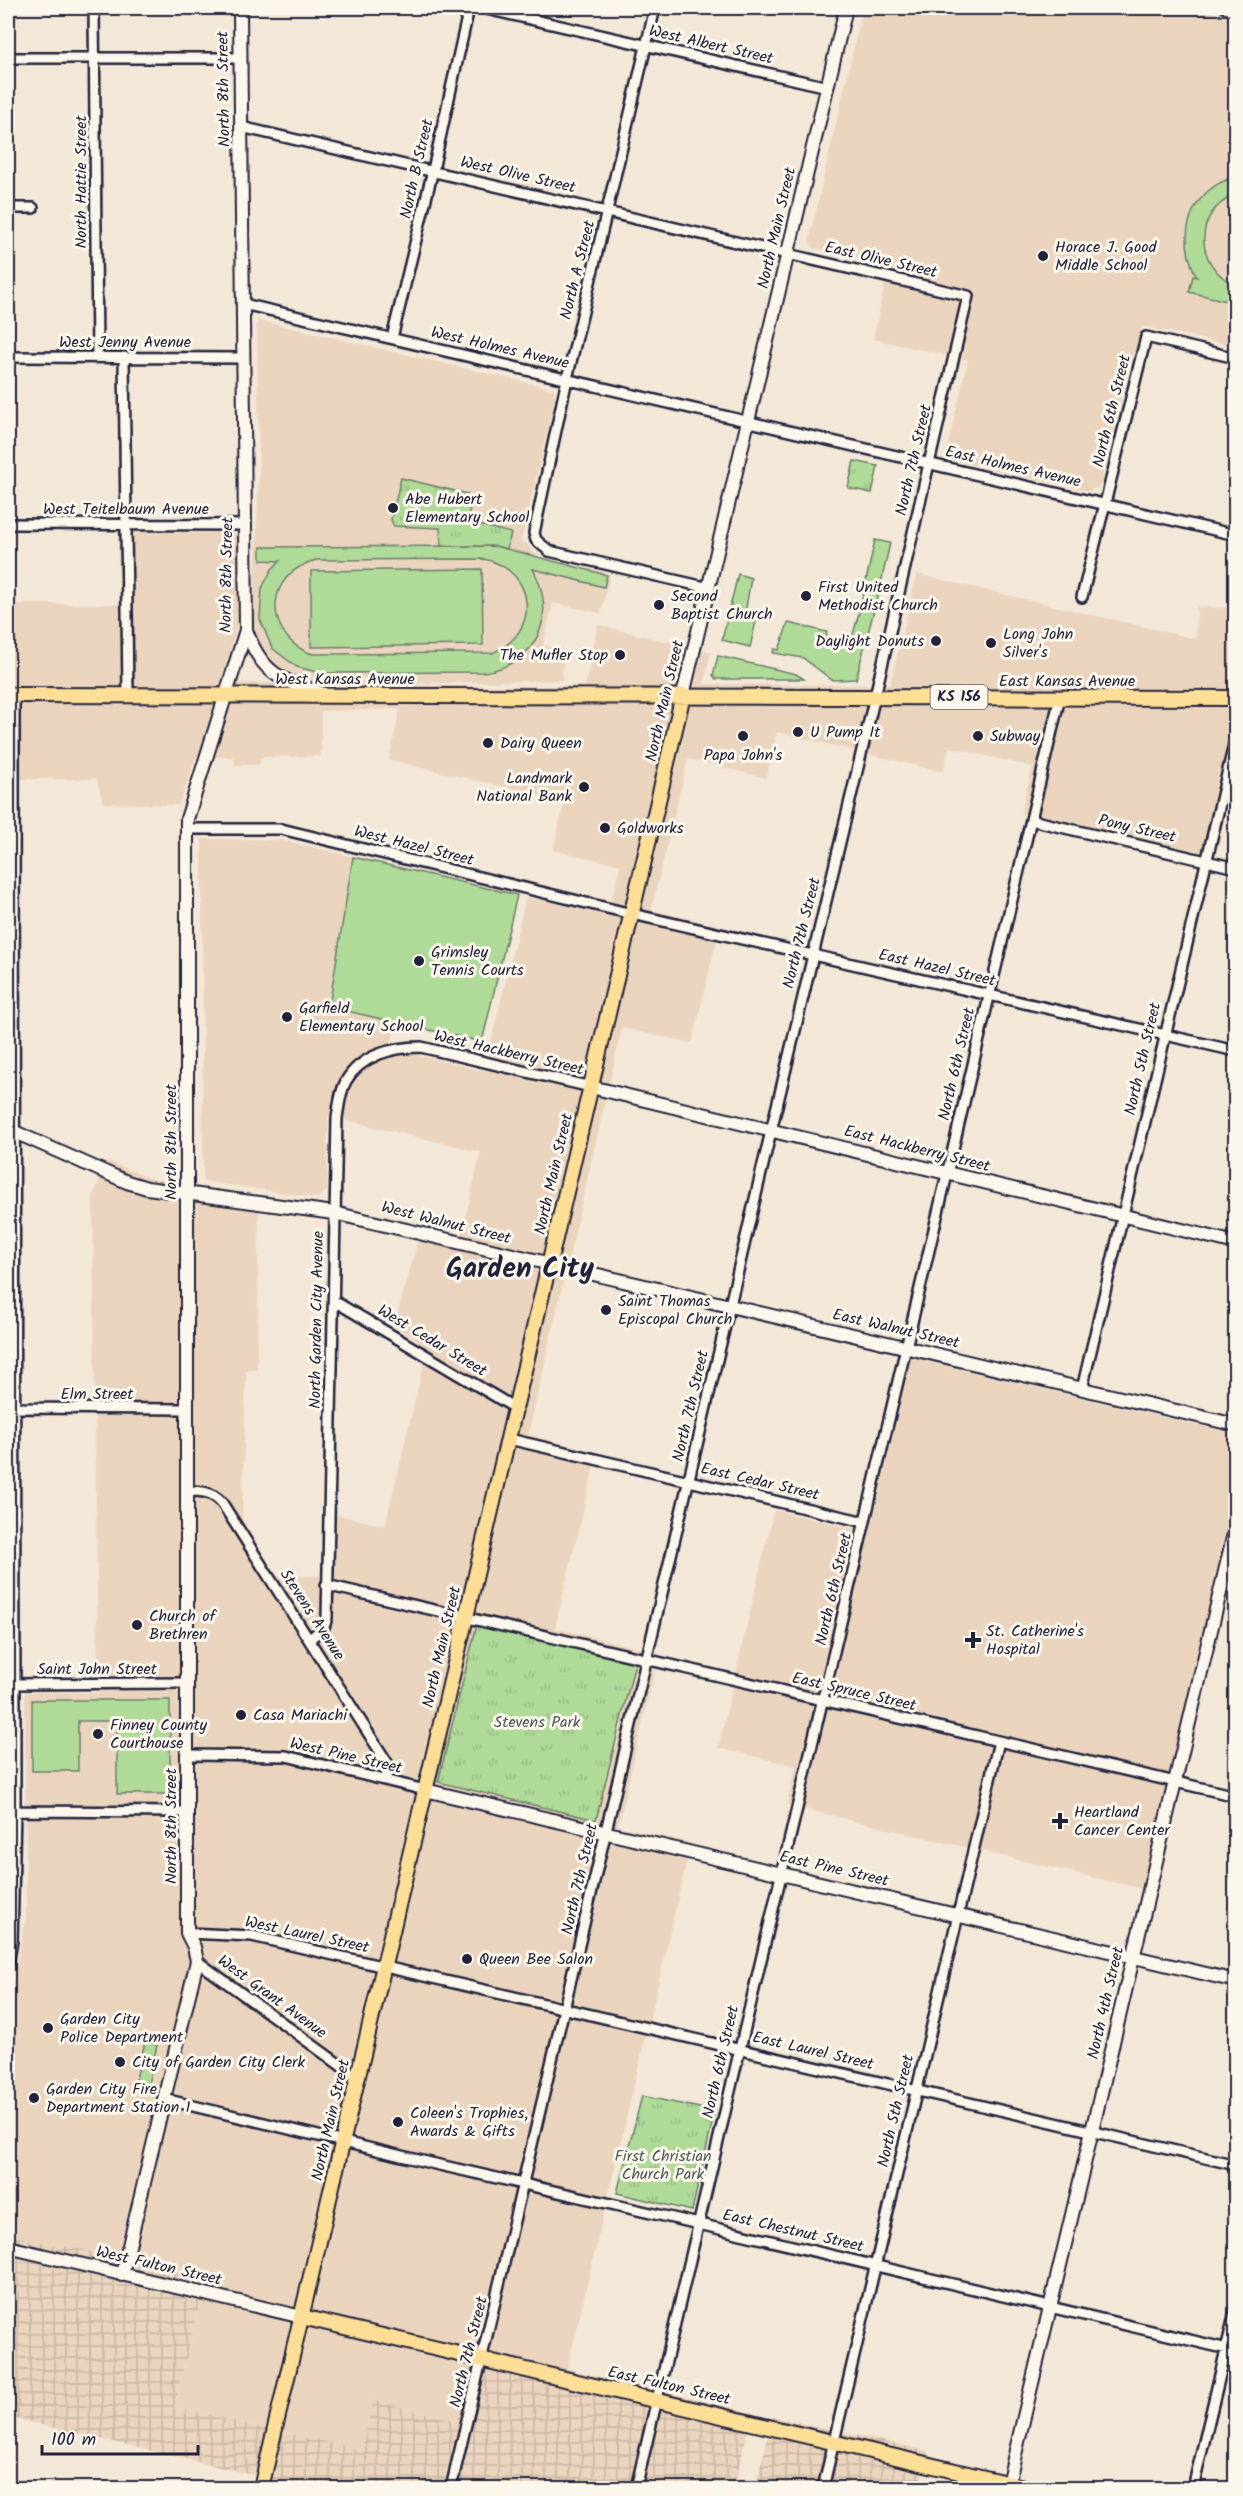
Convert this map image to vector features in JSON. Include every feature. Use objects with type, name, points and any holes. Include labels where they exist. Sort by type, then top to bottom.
[{"type":"main road","name":"West Kansas Avenue","points":[[11,695],[683,695]]},
{"type":"main road","name":"East Kansas Avenue","points":[[683,695],[1236,698]]},
{"type":"main road","name":"North Main Street","points":[[261,2488],[683,695]]},
{"type":"main road","name":"East Fulton Street","points":[[302,2317],[834,2442],[1008,2486],[1027,2488]]},
{"type":"street","name":"North Hattie Street","points":[[94,8],[96,357]]},
{"type":"street","name":"North 8th Street","points":[[197,1961],[194,1947],[187,1933],[187,829],[188,819],[246,630],[240,8]]},
{"type":"street","name":"North B Street","points":[[392,338],[469,8]]},
{"type":"street","name":"West Albert Street","points":[[482,8],[828,87]]},
{"type":"street","name":"North A Street","points":[[655,8],[534,524],[536,540],[549,550],[709,588]]},
{"type":"street","name":"North Main Street","points":[[683,695],[846,8]]},
{"type":"street","points":[[1226,8],[1236,10]]},
{"type":"street","points":[[8,58],[240,58]]},
{"type":"street","name":"West Olive Street","points":[[241,127],[788,253]]},
{"type":"street","points":[[8,208],[33,208]]},
{"type":"street","name":"East Olive Street","points":[[788,253],[968,296]]},
{"type":"street","name":"North 7th Street","points":[[451,2488],[968,296]]},
{"type":"street","name":"West Holmes Avenue","points":[[243,304],[749,421]]},
{"type":"street","name":"North 6th Street","points":[[1082,597],[1146,337],[1236,358]]},
{"type":"street","name":"West Jenny Avenue","points":[[8,357],[243,357]]},
{"type":"street","points":[[124,357],[128,695]]},
{"type":"street","name":"East Holmes Avenue","points":[[749,421],[1236,535]]},
{"type":"street","name":"West Teitelbaum Avenue","points":[[8,524],[245,525]]},
{"type":"street","points":[[246,630],[253,650],[265,667],[287,682],[328,695]]},
{"type":"street","points":[[8,1965],[12,1941],[15,1811],[11,1684],[11,695]]},
{"type":"street","name":"North 6th Street","points":[[636,2488],[1060,697]]},
{"type":"street","name":"North 5th Street","points":[[1082,1389],[1236,736]]},
{"type":"street","name":"Pony Street","points":[[1031,820],[1236,868]]},
{"type":"street","name":"West Hazel Street","points":[[187,829],[281,829],[632,914]]},
{"type":"street","name":"East Hazel Street","points":[[632,914],[1236,1051]]},
{"type":"street","name":"North Garden City Avenue","points":[[310,1639],[322,1630],[326,1622],[334,1213],[337,1118],[340,1096],[347,1080],[368,1060],[383,1052],[402,1047],[421,1047]]},
{"type":"street","name":"West Hackberry Street","points":[[421,1047],[591,1087]]},
{"type":"street","name":"East Hackberry Street","points":[[591,1087],[1236,1243]]},
{"type":"street","name":"West Walnut Street","points":[[10,1130],[127,1182],[188,1195],[334,1213],[550,1265]]},
{"type":"street","name":"East Walnut Street","points":[[550,1265],[1236,1425]]},
{"type":"street","name":"West Cedar Street","points":[[334,1301],[515,1408]]},
{"type":"street","name":"Elm Street","points":[[11,1408],[187,1409]]},
{"type":"street","name":"East Cedar Street","points":[[509,1439],[865,1522]]},
{"type":"street","name":"Stevens Avenue","points":[[187,1491],[213,1494],[222,1503],[388,1764],[386,1780]]},
{"type":"street","name":"North 4th Street","points":[[1008,2486],[1236,1525]]},
{"type":"street","name":"East Spruce Street","points":[[326,1585],[1236,1796]]},
{"type":"street","name":"Saint John Street","points":[[11,1684],[187,1683]]},
{"type":"street","name":"North 5th Street","points":[[823,2488],[999,1741]]},
{"type":"street","name":"West Pine Street","points":[[187,1755],[286,1756],[425,1790]]},
{"type":"street","name":"East Pine Street","points":[[425,1790],[1236,1981]]},
{"type":"street","points":[[15,1811],[187,1812]]},
{"type":"street","name":"West Laurel Street","points":[[187,1933],[252,1936],[384,1967]]},
{"type":"street","points":[[122,2275],[197,1961]]},
{"type":"street","name":"West Grant Avenue","points":[[197,1961],[358,2078]]},
{"type":"street","name":"East Laurel Street","points":[[384,1967],[1236,2165]]},
{"type":"street","name":"East Chestnut Street","points":[[164,2099],[1231,2349]]},
{"type":"street","name":"West Fulton Street","points":[[8,2247],[302,2317]]},
{"type":"street","points":[[1193,2488],[1231,2349],[1236,2308]]},
{"type":"shaded area","name":"Horace J. Good Middle School","points":[[863,8],[1190,8],[1227,16],[1230,8],[1235,8],[1235,346],[1142,326],[1136,350],[1131,355],[1100,487],[1088,491],[949,459],[946,453],[968,360],[873,339],[889,265],[814,248],[809,241]]},
{"type":"shaded area","points":[[257,320],[554,389],[555,398],[521,542],[527,544],[541,557],[610,574],[601,613],[553,603],[543,646],[564,649],[562,680],[354,685],[585,686],[598,625],[711,652],[704,684],[890,685],[917,574],[1196,639],[1197,607],[1235,608],[1235,798],[1229,797],[1216,855],[1021,813],[1032,767],[949,747],[943,772],[777,732],[766,778],[688,759],[651,910],[720,926],[692,1043],[622,1028],[528,1435],[597,1453],[555,1628],[659,1653],[618,1826],[691,1843],[567,2370],[475,2347],[457,2421],[373,2400],[361,2450],[174,2407],[207,2274],[8,2235],[8,2005],[26,1919],[25,1692],[98,1693],[93,1196],[109,1161],[151,1179],[259,1196],[257,1370],[246,1371],[242,1520],[276,1576],[318,1576],[333,1580],[335,1514],[385,1526],[423,1367],[423,1344],[394,1326],[418,1240],[458,1250],[481,1152],[328,1116],[327,1190],[318,1198],[203,1181],[202,839],[282,840],[353,857],[329,1007],[396,1022],[392,1041],[379,1046],[484,1071],[526,897],[608,915],[620,865],[553,850],[565,801],[389,760],[400,709],[321,711],[321,756],[260,757],[260,765],[235,765],[234,757],[196,757],[179,805],[103,803],[97,779],[8,779],[8,604],[119,604],[118,532],[238,533],[238,621],[221,683],[324,683],[301,681],[273,668],[253,637],[259,473]]},
{"type":"shaded area","name":"St. Catherine's Hospital","points":[[911,1358],[1235,1434],[1235,1499],[1143,1889],[787,1805],[796,1766],[718,1748],[774,1510],[870,1532]]},
{"type":"shaded area","points":[[8,2235],[207,2274],[174,2407],[361,2450],[373,2400],[457,2421],[475,2347],[752,2413],[734,2488],[286,2488],[277,2486],[278,2481],[8,2417]]},
{"type":"shaded area","points":[[773,2417],[928,2451],[919,2488],[755,2488]]},
{"type":"green space","points":[[1235,177],[1235,195],[1221,203],[1211,214],[1204,240],[1206,253],[1212,265],[1235,285],[1235,303],[1189,292],[1193,276],[1197,277],[1190,262],[1187,231],[1197,203],[1220,183]]},
{"type":"green space","points":[[854,461],[878,466],[872,493],[848,488]]},
{"type":"green space","points":[[401,478],[467,494],[471,502],[467,522],[511,533],[507,549],[495,546],[441,546],[440,528],[394,526],[391,520]]},
{"type":"green space","points":[[875,540],[890,543],[877,601],[874,602],[862,599]]},
{"type":"green space","points":[[495,546],[607,575],[604,587],[533,569],[540,586],[543,620],[530,648],[518,659],[502,667],[483,672],[321,673],[297,667],[272,648],[260,619],[262,588],[272,569],[280,561],[261,560],[261,547]],"holes":[[[484,559],[501,565],[523,588],[526,603],[525,617],[519,631],[508,644],[492,653],[313,654],[301,649],[291,641],[278,620],[277,596],[282,584],[291,573],[316,560]]]},
{"type":"green space","points":[[482,569],[483,645],[311,647],[311,571]]},
{"type":"green space","points":[[738,574],[751,578],[745,614],[757,617],[750,647],[722,640]]},
{"type":"green space","points":[[861,605],[873,607],[874,610],[856,679],[832,680],[803,658],[773,653],[774,649],[779,650],[788,623],[827,632],[826,637],[851,642]]},
{"type":"green space","points":[[718,656],[796,674],[804,679],[716,679],[713,675]]},
{"type":"green space","name":"Grimsley Tennis Courts","points":[[353,857],[517,895],[482,1042],[329,1007]]},
{"type":"green space","name":"Stevens Park","points":[[477,1624],[635,1663],[596,1820],[438,1782]]},
{"type":"green space","points":[[32,1700],[170,1700],[170,1794],[117,1794],[117,1721],[78,1721],[78,1771],[32,1771]]},
{"type":"green space","points":[[145,2042],[157,2045],[146,2094],[133,2091]]},
{"type":"green space","name":"First Christian Church Park","points":[[642,2096],[715,2111],[692,2211],[617,2193]]},
{"type":"railway","points":[[8,2486],[17,2488]]},
{"type":"place","name":"Horace J. Good Middle School","points":[[1043,256]]},
{"type":"place","name":"Abe Hubert Elementary School","points":[[393,508]]},
{"type":"place","name":"First United Methodist Church","points":[[806,596]]},
{"type":"place","name":"Second Baptist Church","points":[[659,605]]},
{"type":"place","name":"Daylight Donuts","points":[[936,641]]},
{"type":"place","name":"Long John Silver's","points":[[991,643]]},
{"type":"place","name":"The Mufler Stop","points":[[620,655]]},
{"type":"place","name":"U Pump It","points":[[798,732]]},
{"type":"place","name":"Papa John's","points":[[743,736]]},
{"type":"place","name":"Subway","points":[[978,736]]},
{"type":"place","name":"Dairy Queen","points":[[488,743]]},
{"type":"place","name":"Landmark National Bank","points":[[584,787]]},
{"type":"place","name":"Goldworks","points":[[605,828]]},
{"type":"place","name":"Grimsley Tennis Courts","points":[[419,961]]},
{"type":"place","name":"Garfield Elementary School","points":[[287,1017]]},
{"type":"place","name":"Saint Thomas Episcopal Church","points":[[606,1310]]},
{"type":"place","name":"Church of Brethren","points":[[137,1625]]},
{"type":"place","name":"St. Catherine's Hospital","points":[[973,1640]]},
{"type":"place","name":"Casa Mariachi","points":[[241,1715]]},
{"type":"place","name":"Finney County Courthouse","points":[[98,1734]]},
{"type":"place","name":"Heartland Cancer Center","points":[[1060,1821]]},
{"type":"place","name":"Queen Bee Salon","points":[[467,1959]]},
{"type":"place","name":"Garden City Police Department","points":[[48,2028]]},
{"type":"place","name":"City of Garden City Clerk","points":[[120,2062]]},
{"type":"place","name":"Garden City Fire Department Station 1","points":[[34,2098]]},
{"type":"place","name":"Coleen's Trophies, Awards & Gifts","points":[[398,2122]]},
{"type":"district","name":"Garden City","points":[[520,1269]]}]
